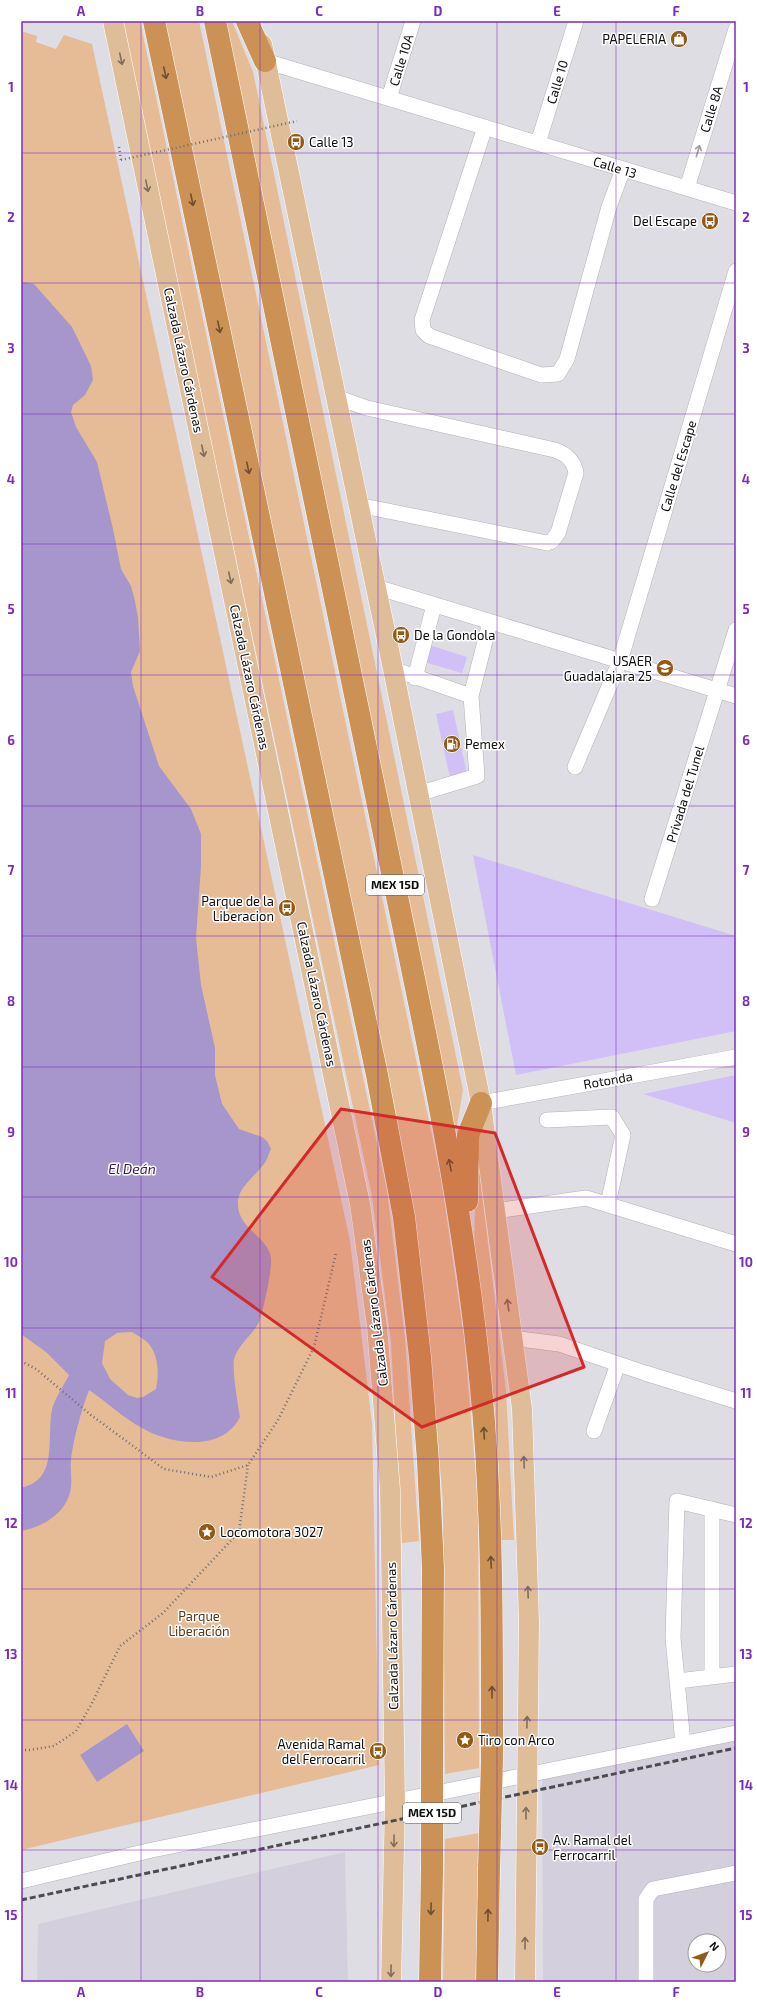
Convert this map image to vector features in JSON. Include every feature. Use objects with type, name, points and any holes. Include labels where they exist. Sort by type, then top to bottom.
[{"type":"highway","name":"MEX 15D","points":[[154,21],[377,1076],[404,1217],[420,1357],[428,1461],[433,1568],[430,1982]]},
{"type":"highway","name":"MEX 15D","points":[[215,21],[421,1015],[459,1209],[481,1388],[492,1574],[492,1759],[487,1982]]},
{"type":"highway","points":[[247,21],[265,61]]},
{"type":"highway","points":[[466,1270],[468,1135],[480,1103]]},
{"type":"main road","name":"Calzada Lázaro Cárdenas","points":[[113,21],[360,1204],[377,1326],[390,1490],[395,1802],[391,1982]]},
{"type":"main road","points":[[257,21],[393,669],[480,1103],[495,1211],[522,1409],[529,1622],[525,1982]]},
{"type":"street","name":"Calle 10A","points":[[389,98],[412,21]]},
{"type":"street","name":"Calle 10","points":[[538,144],[576,21]]},
{"type":"street","name":"Calle 8A","points":[[687,188],[736,29]]},
{"type":"street","name":"Calle 13","points":[[265,61],[736,204]]},
{"type":"street","points":[[485,127],[422,320],[423,330],[429,336],[541,375],[558,374],[567,358],[609,207],[622,169]]},
{"type":"street","name":"Calle del Escape","points":[[575,767],[620,661],[736,271]]},
{"type":"street","points":[[336,397],[367,408],[555,450],[565,454],[575,467],[576,473],[558,533],[552,541],[547,543],[358,505]]},
{"type":"street","points":[[376,587],[736,696]]},
{"type":"street","points":[[415,678],[434,605]]},
{"type":"street","points":[[418,794],[477,776],[472,696],[490,622]]},
{"type":"street","name":"Privada del Tunel","points":[[652,899],[736,630]]},
{"type":"street","points":[[393,669],[415,678],[472,696]]},
{"type":"street","name":"Rotonda","points":[[480,1103],[736,1056]]},
{"type":"street","points":[[547,1120],[612,1117],[623,1135],[608,1204]]},
{"type":"street","points":[[495,1211],[586,1198],[736,1244]]},
{"type":"street","points":[[512,1338],[559,1344],[736,1401]]},
{"type":"street","points":[[594,1431],[618,1364]]},
{"type":"street","points":[[683,1744],[678,1681],[672,1638],[677,1501],[736,1515]]},
{"type":"street","points":[[712,1509],[712,1677]]},
{"type":"street","points":[[678,1681],[736,1674]]},
{"type":"street","points":[[21,1881],[152,1850],[736,1733]]},
{"type":"street","points":[[646,1982],[646,1898],[653,1889],[736,1873]]},
{"type":"path","points":[[119,147],[121,160],[297,120]]},
{"type":"path","points":[[21,1750],[54,1746],[76,1731],[91,1705],[120,1646],[162,1613],[238,1532],[248,1465],[278,1420],[314,1347],[336,1253]]},
{"type":"path","points":[[21,1361],[36,1369],[91,1415],[164,1469],[211,1477],[248,1465]]},
{"type":"highlighted area","points":[[341,1109],[495,1133],[584,1367],[422,1427],[212,1277]]},
{"type":"shaded area","points":[[736,1728],[736,1982],[543,1982],[542,1773]]},
{"type":"shaded area","points":[[345,1852],[348,1982],[37,1982],[38,1924]]},
{"type":"green space","points":[[121,21],[140,21],[387,1191],[405,1339],[419,1541],[402,1543],[391,1342],[372,1196]]},
{"type":"green space","points":[[163,21],[199,21],[441,1179],[464,1338],[478,1500],[479,1768],[445,1774],[443,1501],[429,1342]]},
{"type":"green space","points":[[222,21],[232,21],[253,72],[463,1090],[454,1143]]},
{"type":"green space","name":"Parque Liberación","points":[[21,31],[37,36],[36,42],[56,49],[64,35],[92,44],[350,1241],[372,1423],[379,1765],[21,1850]]},
{"type":"green space","points":[[476,1146],[506,1391],[514,1540],[499,1540],[474,1261]]},
{"type":"green space","points":[[479,1833],[477,1982],[443,1982],[445,1839]]},
{"type":"water","name":"El Deán","points":[[21,283],[34,284],[72,327],[91,366],[93,380],[85,395],[73,405],[71,412],[76,427],[97,462],[121,569],[131,586],[135,601],[138,617],[140,651],[131,672],[133,686],[159,766],[191,809],[201,834],[201,866],[196,938],[201,985],[215,1048],[215,1075],[222,1104],[239,1129],[262,1137],[267,1141],[271,1149],[263,1166],[242,1189],[238,1200],[242,1218],[269,1251],[271,1265],[265,1302],[260,1319],[258,1324],[238,1349],[234,1359],[234,1379],[240,1417],[232,1428],[222,1436],[196,1442],[167,1438],[154,1434],[135,1424],[89,1390],[72,1450],[71,1487],[69,1496],[60,1511],[54,1517],[38,1526],[21,1531],[21,1488],[35,1482],[42,1476],[46,1467],[49,1457],[50,1425],[53,1406],[69,1375],[46,1352],[21,1334]],"holes":[[[132,1332],[148,1343],[152,1348],[158,1371],[156,1389],[143,1397],[137,1398],[128,1395],[110,1379],[102,1363],[105,1341],[117,1333]]]},
{"type":"water","points":[[127,1724],[144,1751],[97,1782],[80,1755]]},
{"type":"building","points":[[429,645],[467,657],[462,673],[424,662]]},
{"type":"building","name":"Pemex","points":[[453,710],[467,774],[450,778],[436,714]]},
{"type":"building","points":[[473,855],[736,936],[736,1031],[516,1075]]},
{"type":"building","points":[[736,1075],[736,1123],[643,1094]]},
{"type":"railway","points":[[21,1900],[736,1748]]},
{"type":"place","name":"PAPELERIA","points":[[679,39]]},
{"type":"place","name":"Calle 13","points":[[296,142]]},
{"type":"place","name":"Del Escape","points":[[710,221]]},
{"type":"place","name":"De la Gondola","points":[[401,635]]},
{"type":"place","name":"USAER Guadalajara 25","points":[[665,668]]},
{"type":"place","name":"Pemex","points":[[452,744]]},
{"type":"place","name":"Parque de la Liberacion","points":[[287,908]]},
{"type":"place","name":"Locomotora 3027","points":[[207,1532]]},
{"type":"place","name":"Tiro con Arco","points":[[465,1740]]},
{"type":"place","name":"Avenida Ramal del Ferrocarril","points":[[378,1751]]},
{"type":"place","name":"Av. Ramal del Ferrocarril","points":[[540,1847]]}]
